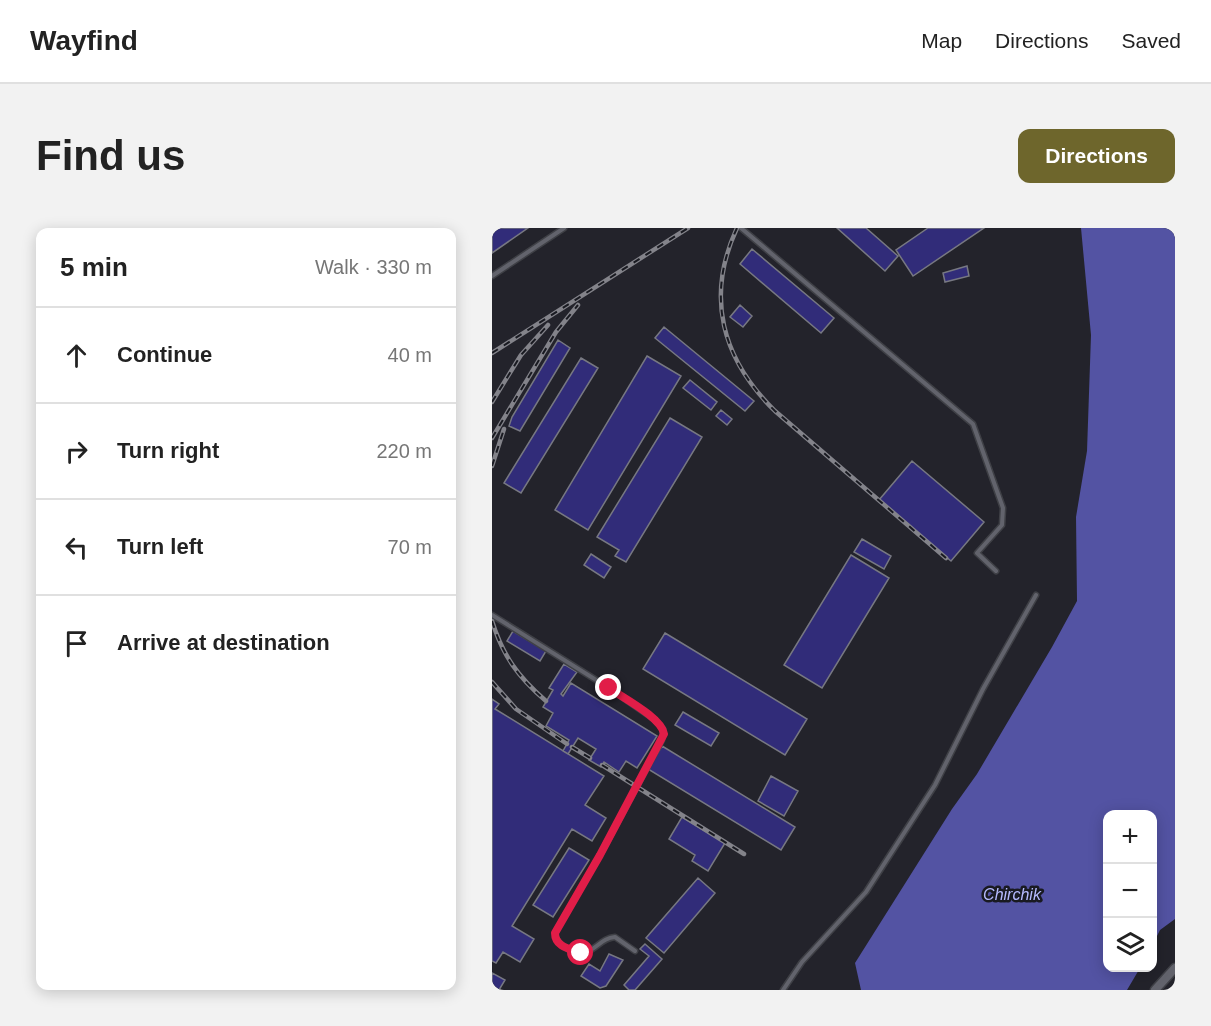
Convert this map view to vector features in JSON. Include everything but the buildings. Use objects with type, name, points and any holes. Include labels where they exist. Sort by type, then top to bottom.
[{"type":"street","points":[[1155,990],[1175,968]]},
{"type":"lane","points":[[492,276],[564,228]]},
{"type":"lane","points":[[741,228],[973,424],[1004,508],[1002,525],[977,553],[996,571]]},
{"type":"lane","points":[[783,990],[802,962],[866,892],[935,785],[983,689],[1036,595]]},
{"type":"lane","points":[[492,615],[609,688],[654,719],[663,729],[662,740],[652,759],[555,933],[558,943],[581,953],[588,952],[606,938],[615,937],[635,951]]},
{"type":"water","name":"Chirchik","points":[[1081,228],[1175,228],[1175,919],[1160,930],[1157,936],[1157,810],[1103,810],[1103,972],[1138,972],[1127,990],[861,990],[855,963],[952,809],[977,774],[1077,601],[1076,517],[1087,451],[1091,335]]},
{"type":"railway","points":[[492,353],[688,228]]},
{"type":"railway","points":[[737,228],[727,254],[722,278],[721,303],[724,326],[731,348],[742,370],[775,411],[946,558]]},
{"type":"railway","points":[[492,438],[556,332],[578,305]]},
{"type":"railway","points":[[492,402],[521,355],[548,325]]},
{"type":"railway","points":[[492,466],[504,429]]},
{"type":"railway","points":[[492,621],[501,645],[513,665],[527,683],[546,701]]},
{"type":"railway","points":[[492,682],[516,709],[567,744]]},
{"type":"railway","points":[[572,747],[590,758]]},
{"type":"railway","points":[[602,765],[744,854]]},
{"type":"route","points":[[581,953],[558,943],[555,933],[600,855],[664,734],[663,729],[654,719],[609,688]]}]
